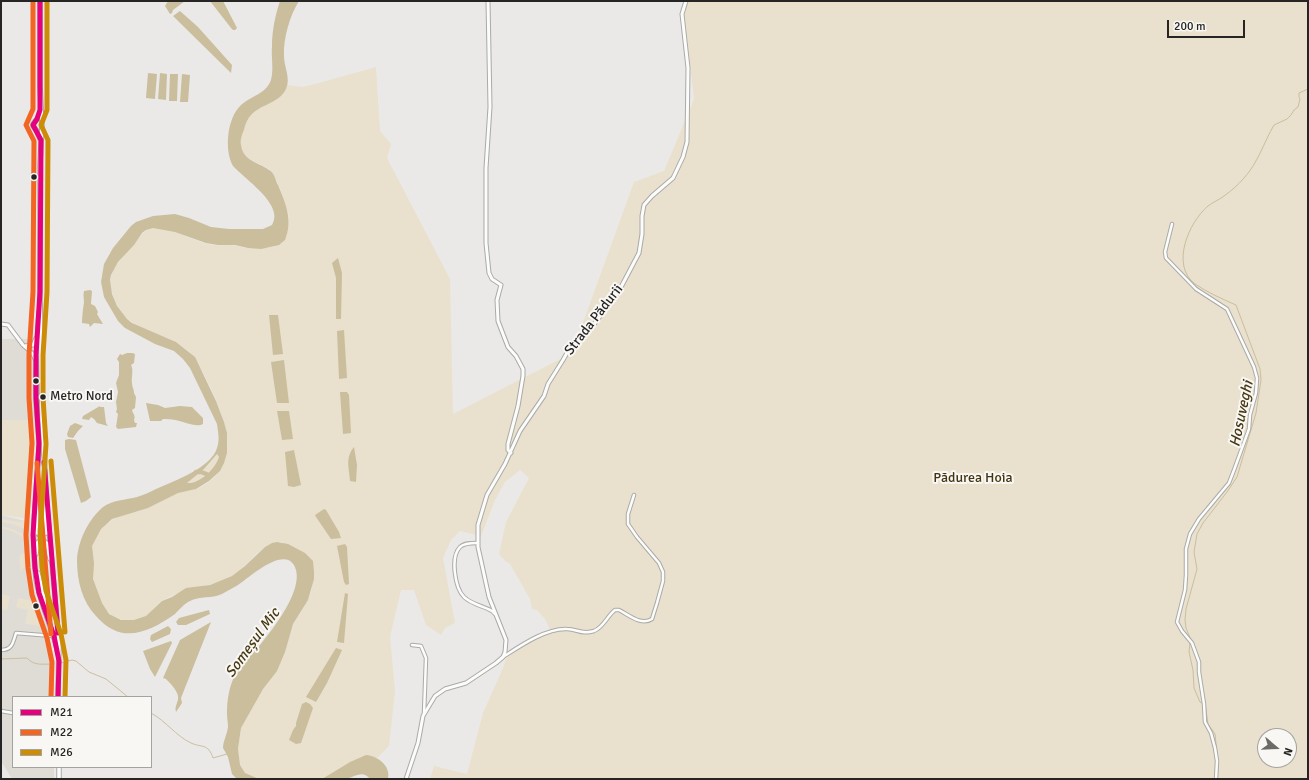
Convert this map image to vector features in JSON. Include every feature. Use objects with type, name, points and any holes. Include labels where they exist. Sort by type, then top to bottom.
[{"type":"main road","points":[[40,1],[40,110],[42,126],[40,140],[42,417],[45,473],[59,642],[58,696]]},
{"type":"main road","points":[[40,110],[33,125],[40,140]]},
{"type":"main road","points":[[36,121],[40,122],[42,126]]},
{"type":"main road","points":[[36,130],[39,130],[42,126]]},
{"type":"main road","points":[[40,292],[36,350],[36,398],[39,443],[33,535],[35,568],[39,593],[54,636],[59,663]]},
{"type":"main road","points":[[36,483],[36,532],[41,536],[46,533],[43,490],[45,473]]},
{"type":"main road","points":[[45,610],[44,596],[39,580],[37,565],[36,551],[38,542],[43,540],[46,542],[52,564]]},
{"type":"main road","points":[[58,779],[59,768]]},
{"type":"street","name":"Strada Pădurii","points":[[503,657],[506,650],[506,640],[495,614],[482,569],[477,543],[478,525],[486,498],[511,453],[520,431],[544,396],[548,384],[572,344],[592,327],[620,289],[638,253],[642,234],[642,213],[644,205],[673,178],[683,157],[687,142],[688,68],[682,14],[686,1]]},
{"type":"street","points":[[488,2],[490,108],[486,168],[486,244],[488,270],[490,276],[501,285],[497,300],[498,321],[508,348],[516,355],[523,369],[524,376],[508,444],[508,450],[511,453]]},
{"type":"street","points":[[1172,224],[1165,252],[1166,258],[1196,289],[1227,309],[1254,367],[1257,378],[1256,393],[1250,415],[1249,429],[1234,470],[1228,483],[1190,534],[1186,549],[1185,590],[1177,622],[1192,643],[1199,662],[1205,722],[1211,733],[1217,761],[1216,779]]},
{"type":"street","points":[[1,324],[8,325],[31,351],[36,364]]},
{"type":"street","points":[[26,346],[33,345],[37,334]]},
{"type":"street","points":[[26,346],[36,350]]},
{"type":"street","points":[[31,351],[36,350]]},
{"type":"street","points":[[423,716],[432,700],[438,693],[445,689],[466,683],[503,657],[536,638],[552,631],[567,629],[582,632],[595,630],[602,625],[615,610],[619,610],[638,620],[646,621],[652,619],[657,603],[663,572],[659,563],[628,524],[628,514],[634,495]]},
{"type":"street","points":[[477,543],[467,543],[460,546],[456,552],[454,564],[460,592],[465,597],[495,614]]},
{"type":"street","points":[[1,650],[8,650],[11,647],[16,633],[54,636]]},
{"type":"street","points":[[406,779],[418,743],[423,716],[426,658],[422,646],[412,645]]},
{"type":"street","points":[[1,711],[12,713]]},
{"type":"shaded area","points":[[168,1],[185,1],[170,14],[165,6]]},
{"type":"shaded area","points":[[210,1],[223,1],[237,28],[235,30],[231,28]]},
{"type":"shaded area","points":[[280,1],[299,1],[290,20],[286,35],[284,60],[288,81],[286,89],[283,94],[256,111],[248,119],[241,137],[241,143],[242,150],[248,158],[271,171],[275,177],[288,212],[288,226],[285,240],[279,245],[261,249],[248,248],[235,245],[206,243],[175,232],[153,228],[142,233],[134,245],[118,262],[110,280],[112,294],[117,306],[127,319],[132,323],[176,342],[195,357],[216,401],[224,422],[227,433],[227,453],[224,463],[220,471],[209,481],[196,489],[178,493],[148,508],[112,519],[101,529],[92,546],[94,563],[93,579],[102,603],[109,614],[121,620],[134,620],[146,616],[162,601],[172,597],[186,588],[210,585],[232,576],[265,547],[272,543],[277,542],[288,544],[305,553],[313,561],[314,579],[308,600],[293,624],[285,652],[277,671],[263,689],[241,728],[238,749],[240,765],[245,773],[259,779],[237,779],[232,774],[228,757],[223,748],[228,727],[227,708],[230,689],[237,671],[272,630],[291,599],[297,579],[296,570],[292,562],[285,559],[277,560],[268,564],[238,585],[222,594],[197,598],[188,602],[165,621],[145,631],[125,633],[115,631],[105,625],[87,604],[79,583],[77,560],[79,546],[88,524],[103,507],[115,502],[142,495],[182,478],[200,468],[207,462],[217,448],[219,439],[217,424],[190,368],[174,351],[155,344],[125,328],[118,321],[104,297],[101,282],[104,264],[113,248],[136,222],[153,216],[175,214],[211,227],[229,229],[263,229],[272,225],[274,213],[268,200],[233,166],[228,152],[228,134],[236,111],[245,102],[266,89],[271,80],[274,24]],"holes":[[[217,454],[219,457],[211,471],[197,481],[187,483],[204,469]]]},
{"type":"shaded area","points":[[180,11],[198,27],[232,65],[231,73],[173,16]]},
{"type":"shaded area","points":[[148,73],[157,74],[155,99],[146,98]]},
{"type":"shaded area","points":[[160,73],[167,74],[166,100],[158,99]]},
{"type":"shaded area","points":[[170,74],[178,74],[177,101],[169,101]]},
{"type":"shaded area","points":[[182,74],[190,75],[188,102],[180,102]]},
{"type":"shaded area","points":[[338,258],[342,273],[341,319],[336,319],[336,278],[332,263]]},
{"type":"shaded area","points":[[84,291],[92,291],[91,304],[95,306],[98,312],[97,314],[103,324],[94,323],[90,327],[89,324],[82,323],[82,315]]},
{"type":"shaded area","points":[[269,315],[278,315],[283,354],[273,355]]},
{"type":"shaded area","points":[[344,330],[347,378],[339,379],[337,331]]},
{"type":"shaded area","points":[[1,339],[34,339],[35,420],[1,420]]},
{"type":"shaded area","points":[[127,353],[135,354],[134,363],[131,365],[132,384],[136,397],[135,408],[132,410],[135,416],[135,423],[137,423],[136,427],[118,429],[116,427],[118,414],[116,412],[116,402],[118,392],[116,383],[119,375],[119,362],[117,359],[120,354],[122,355]]},
{"type":"shaded area","points":[[284,360],[289,403],[277,403],[271,362]]},
{"type":"shaded area","points":[[340,392],[347,392],[349,395],[351,433],[343,434]]},
{"type":"shaded area","points":[[146,403],[165,408],[180,406],[192,407],[203,418],[203,424],[193,425],[169,419],[150,421]]},
{"type":"shaded area","points":[[100,406],[104,407],[106,423],[108,426],[97,423],[91,417],[89,420],[82,419],[83,416]]},
{"type":"shaded area","points":[[277,411],[289,411],[293,439],[282,440]]},
{"type":"shaded area","points":[[75,423],[83,426],[73,438],[68,437],[67,434],[70,426]]},
{"type":"shaded area","points":[[65,440],[76,440],[91,497],[81,503],[65,449]]},
{"type":"shaded area","points":[[354,447],[357,465],[356,482],[350,481],[348,467],[349,455]]},
{"type":"shaded area","points":[[294,450],[301,485],[294,487],[288,486],[285,452]]},
{"type":"shaded area","points":[[324,509],[339,532],[341,538],[331,539],[316,517],[315,515]]},
{"type":"shaded area","points":[[1,515],[29,522],[31,573],[37,602],[48,629],[54,665],[54,696],[12,696],[12,768],[54,768],[54,779],[12,779],[1,761]]},
{"type":"shaded area","points":[[345,544],[347,547],[349,584],[346,585],[344,582],[337,546]]},
{"type":"shaded area","points":[[345,593],[348,594],[344,643],[337,642]]},
{"type":"shaded area","points":[[209,610],[210,614],[186,625],[178,625],[176,622],[179,618]]},
{"type":"shaded area","points":[[211,622],[181,698],[182,703],[176,712],[178,698],[177,694],[169,682],[163,678],[180,640]]},
{"type":"shaded area","points":[[168,626],[171,629],[170,634],[152,642],[150,639],[151,635]]},
{"type":"shaded area","points":[[171,641],[172,643],[155,677],[143,651]]},
{"type":"shaded area","points":[[336,648],[342,650],[327,683],[316,702],[306,697]]},
{"type":"shaded area","points":[[306,702],[313,708],[301,743],[296,744],[289,740],[296,726],[302,704]]},
{"type":"shaded area","points":[[366,755],[375,757],[383,762],[388,770],[388,779],[370,779],[361,774],[345,779],[322,779],[350,762]]},
{"type":"green space","name":"Pădurea Hoia","points":[[683,1],[1308,1],[1308,779],[430,779],[434,766],[467,774],[483,713],[508,653],[550,629],[545,619],[537,610],[532,609],[530,599],[510,564],[499,554],[506,522],[529,478],[520,470],[505,482],[495,500],[481,536],[460,531],[451,540],[443,558],[455,623],[445,628],[441,635],[426,625],[414,590],[401,590],[390,637],[395,691],[389,746],[377,758],[366,755],[343,766],[322,779],[259,779],[245,773],[240,765],[238,749],[241,728],[293,624],[308,600],[311,592],[314,572],[282,542],[275,543],[268,545],[257,553],[241,569],[229,577],[215,583],[169,597],[159,603],[143,618],[125,621],[109,614],[105,609],[96,590],[92,575],[94,562],[92,545],[95,536],[100,529],[114,519],[139,511],[179,492],[194,490],[204,485],[221,469],[227,446],[226,428],[218,405],[206,378],[193,357],[187,350],[177,343],[135,324],[118,308],[110,284],[110,279],[117,264],[143,233],[156,227],[167,228],[211,245],[232,245],[246,248],[256,248],[270,247],[282,243],[289,220],[286,206],[272,172],[249,158],[242,151],[241,138],[247,122],[253,113],[277,98],[285,90],[287,85],[302,87],[376,67],[380,131],[391,144],[387,158],[450,279],[453,414],[572,353],[634,182],[664,171],[694,99]]},
{"type":"green space","points":[[1,420],[35,420],[36,436],[30,508],[26,517],[23,518],[1,515]]},
{"type":"green space","points":[[217,454],[219,457],[211,471],[197,481],[187,483],[204,469]]},
{"type":"green space","points":[[40,475],[44,531],[41,534],[38,531],[38,485]]},
{"type":"green space","points":[[1,519],[20,522],[28,520],[30,522],[30,531],[12,524],[1,522]]},
{"type":"green space","points":[[1,526],[16,530],[30,538],[31,547],[25,539],[14,532],[1,528]]},
{"type":"green space","points":[[38,544],[46,561],[52,622],[43,594],[39,572],[37,552]]},
{"type":"green space","points":[[24,553],[29,556],[30,571],[29,569],[23,568],[20,571],[19,557]]},
{"type":"green space","points":[[1,594],[10,596],[7,610],[1,609]]},
{"type":"green space","points":[[18,598],[37,602],[43,619],[42,626],[25,624],[28,610],[16,607]]},
{"type":"waterway","name":"Hosuveghi","points":[[1191,640],[1186,628],[1185,620],[1186,609],[1197,569],[1194,552],[1197,534],[1203,523],[1237,477],[1256,413],[1261,380],[1260,369],[1236,305],[1195,284],[1188,276],[1184,266],[1183,255],[1185,244],[1194,222],[1201,213],[1208,206],[1232,190],[1244,178],[1257,159],[1274,125],[1287,119],[1291,115],[1298,107],[1300,99],[1299,93],[1308,89]]},
{"type":"waterway","name":"Someșul Mic","points":[[196,472],[209,475]]},
{"type":"waterway","name":"Hosuveghi","points":[[1190,643],[1189,652],[1193,670],[1194,688],[1200,702],[1202,703]]},
{"type":"waterway","points":[[1,659],[27,658],[35,663],[53,664]]},
{"type":"waterway","points":[[61,663],[72,660],[76,661],[89,672],[106,679],[127,696]]},
{"type":"waterway","name":"Hosuveghi","points":[[1205,703],[1208,724],[1215,734],[1217,753]]},
{"type":"waterway","points":[[152,714],[186,740],[207,748],[213,758],[227,754]]},
{"type":"waterway","name":"Hosuveghi","points":[[1217,779],[1218,767]]},
{"type":"transit line","name":"M22","points":[[33,1],[33,109],[26,125],[34,141],[33,292],[29,355],[29,398],[32,443],[26,535],[28,568],[32,595],[47,638],[52,662],[51,696]]},
{"type":"transit line","name":"M21","points":[[40,1],[40,110],[33,125],[41,140],[40,292],[36,355],[36,398],[39,443],[33,535],[35,568],[39,593],[54,636],[59,661],[58,696]]},
{"type":"transit line","name":"M26","points":[[47,1],[47,110],[41,125],[48,140],[47,292],[43,355],[43,398],[46,444],[40,535],[42,567],[46,591],[61,634],[66,660],[65,696]]},
{"type":"transit line","name":"M26","points":[[51,461],[65,632]]},
{"type":"transit line","name":"M21","points":[[44,462],[58,633]]},
{"type":"transit line","name":"M22","points":[[37,463],[51,634]]},
{"type":"place","name":"Metro Nord","points":[[43,397]]}]
